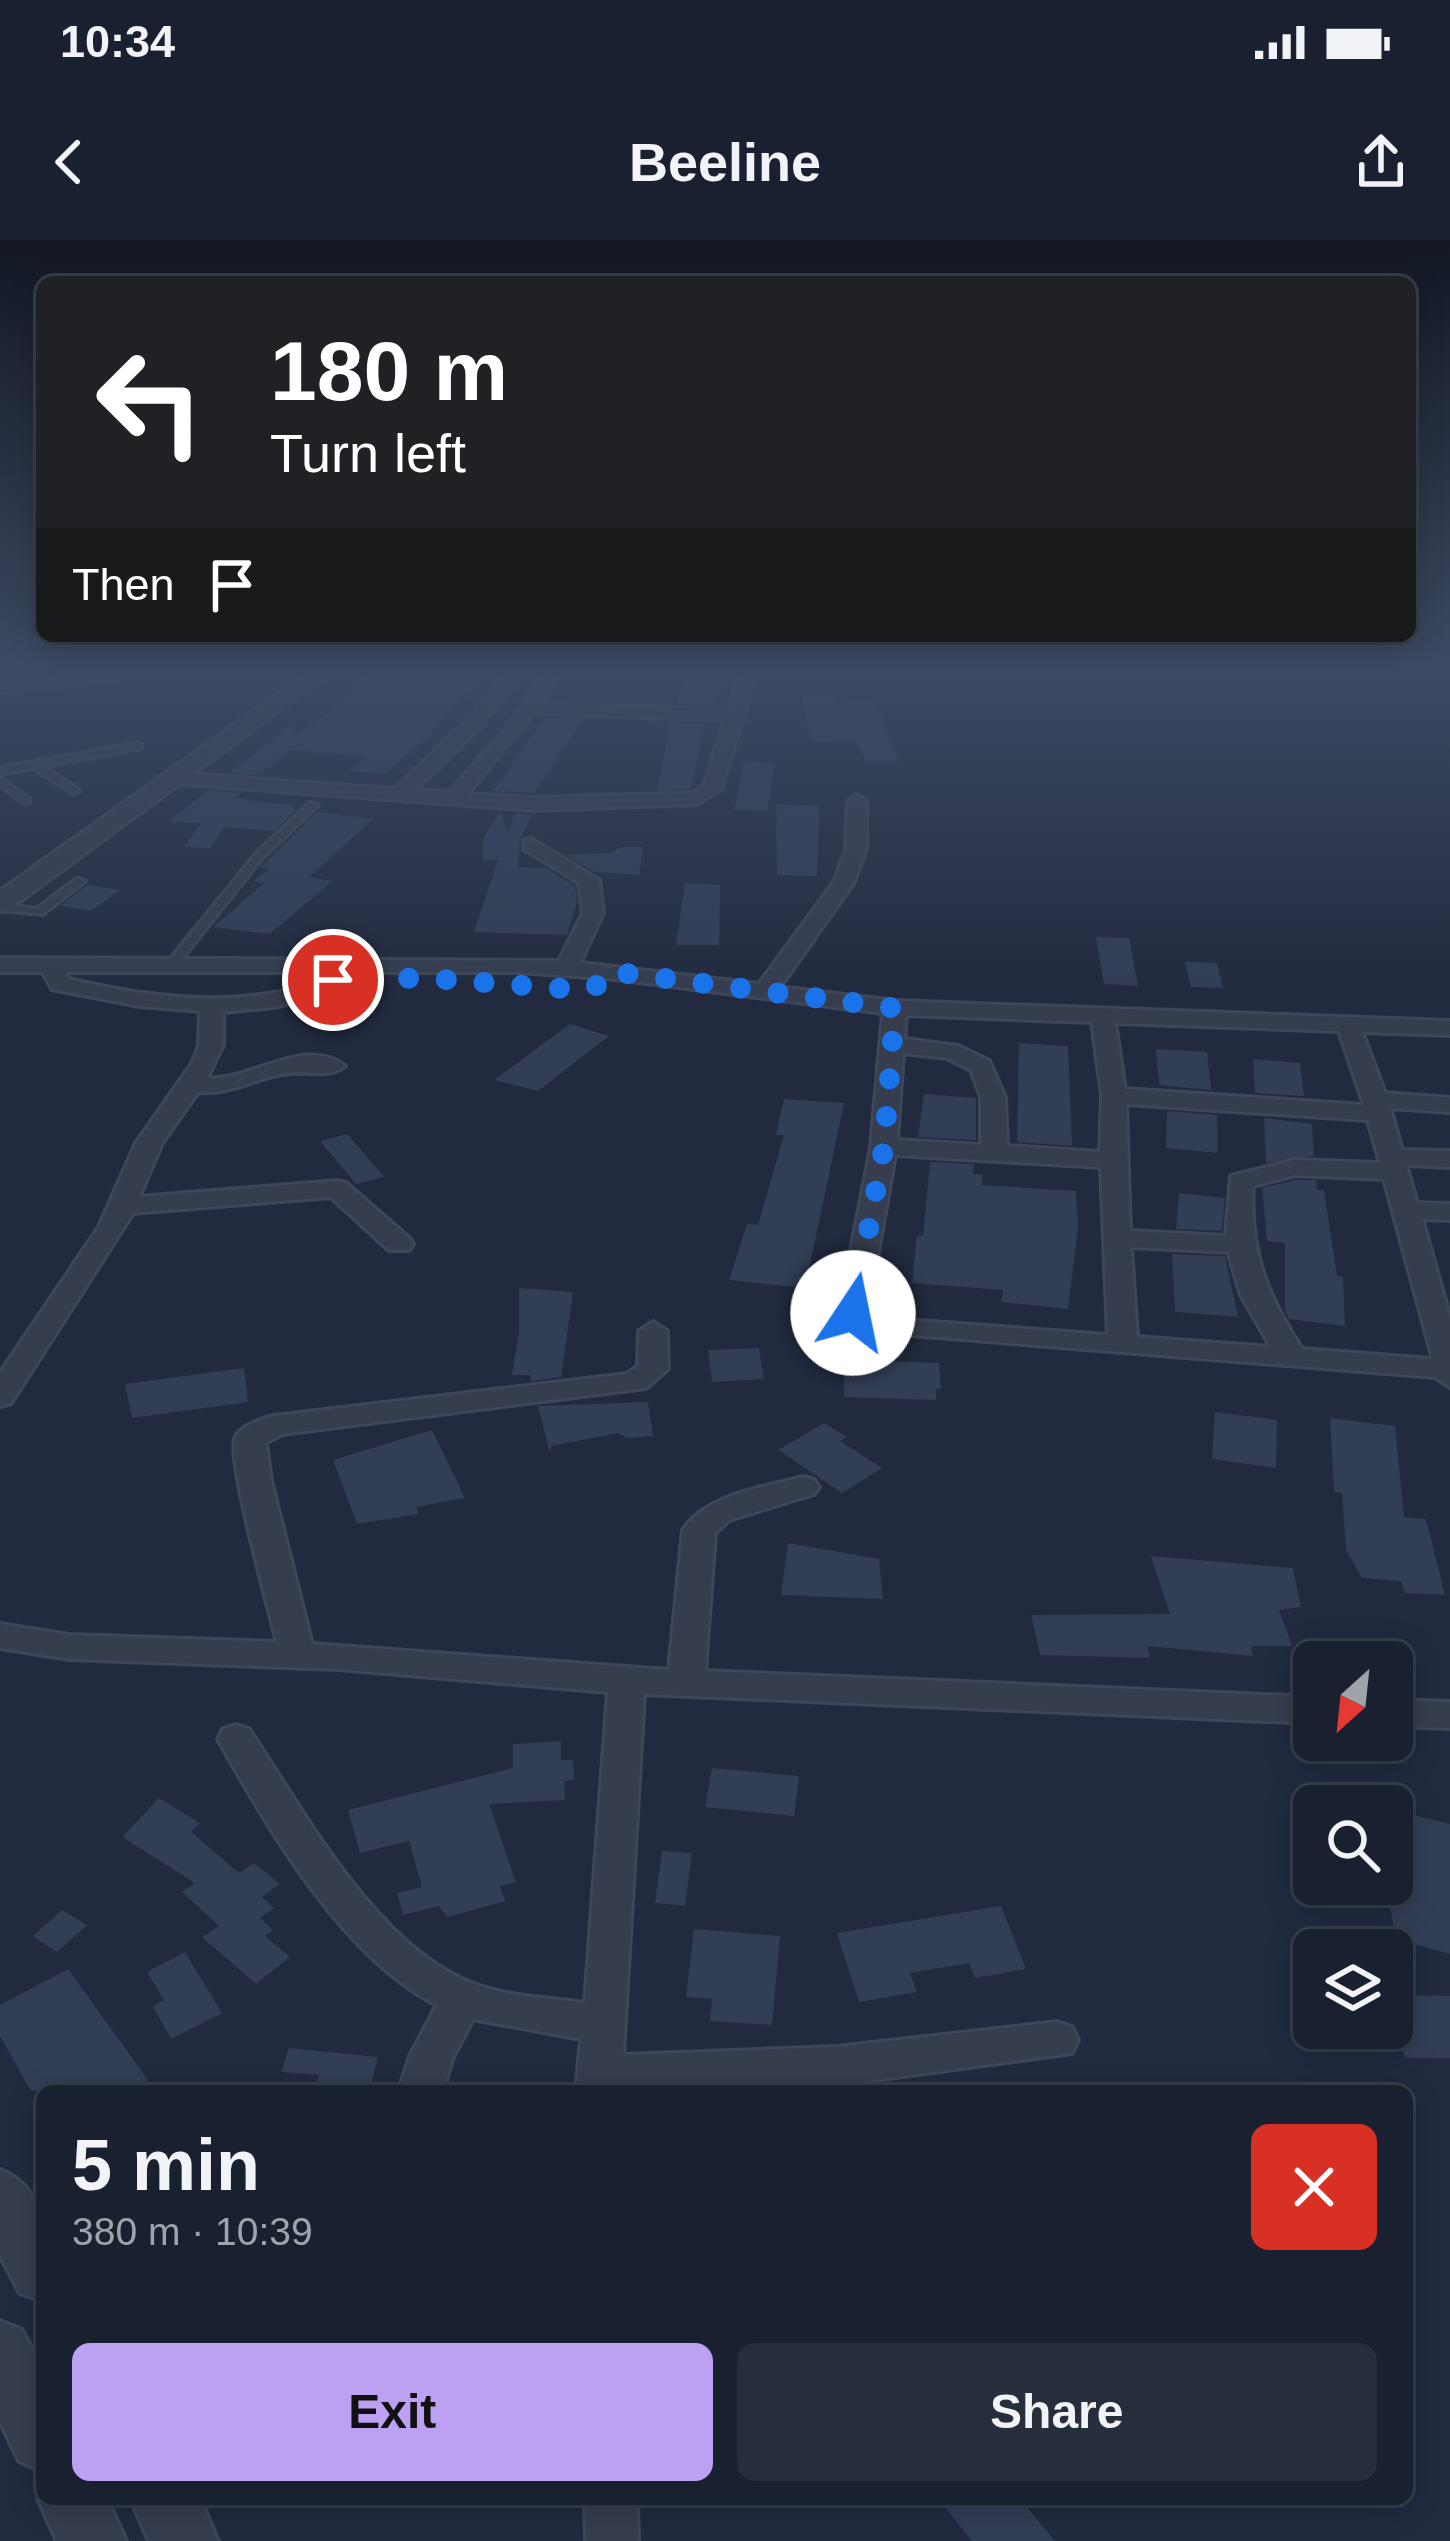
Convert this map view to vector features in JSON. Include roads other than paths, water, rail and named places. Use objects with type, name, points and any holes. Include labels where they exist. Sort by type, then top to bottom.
[{"type":"street","points":[[0,884],[154,775]]},
{"type":"street","points":[[0,905],[175,775]]},
{"type":"street","points":[[399,795],[419,775]]},
{"type":"street","points":[[454,799],[474,775]]},
{"type":"street","points":[[171,778],[454,799],[600,804],[697,798],[712,789],[716,775]]},
{"type":"street","points":[[763,994],[820,919],[856,851],[852,831],[857,801]]},
{"type":"street","points":[[531,845],[589,880],[593,913],[567,968]]},
{"type":"street","points":[[0,965],[407,962],[567,968],[895,1008],[1450,1028]]},
{"type":"street","points":[[51,964],[57,981],[71,987],[211,1006],[271,1001],[348,978],[471,980],[583,990],[610,981],[615,972]]},
{"type":"street","points":[[0,1397],[123,1206],[151,1140],[194,1084],[211,1045],[215,1024],[211,1006]]},
{"type":"street","points":[[895,1008],[884,1147],[853,1313],[871,1324],[892,1328],[1449,1372],[1439,1286],[1406,1210],[1348,1024]]},
{"type":"street","points":[[1103,1016],[1114,1096],[1123,1346]]},
{"type":"street","points":[[893,1045],[952,1050],[985,1067],[995,1089],[994,1153]]},
{"type":"street","points":[[194,1084],[223,1088],[284,1066],[333,1066]]},
{"type":"street","points":[[1114,1096],[1450,1106]]},
{"type":"street","points":[[884,1147],[1113,1160]]},
{"type":"street","points":[[1292,1357],[1253,1298],[1241,1245],[1240,1182],[1256,1172],[1289,1168],[1450,1159]]},
{"type":"street","points":[[123,1206],[337,1189],[399,1244]]},
{"type":"street","points":[[1406,1210],[1450,1212]]},
{"type":"street","points":[[1119,1238],[1241,1245]]},
{"type":"street","points":[[298,1656],[255,1481],[250,1439],[254,1434],[274,1425],[635,1382],[653,1369],[653,1330]]},
{"type":"street","points":[[686,1683],[699,1531],[718,1514],[803,1487]]},
{"type":"street","points":[[0,1636],[69,1647],[298,1656],[627,1682],[1293,1709]]},
{"type":"street","points":[[627,1682],[618,1859],[598,2083],[837,2066],[1057,2040]]},
{"type":"street","points":[[1413,1714],[1450,1715]]},
{"type":"street","points":[[236,1739],[333,1884],[405,1965],[463,1999],[600,2024]]},
{"type":"street","points":[[423,2085],[431,2056],[463,1999]]},
{"type":"street","points":[[0,2198],[36,2261]]},
{"type":"street","points":[[0,2352],[36,2426]]},
{"type":"street","points":[[75,2505],[92,2541]]},
{"type":"street","points":[[168,2505],[184,2541]]},
{"type":"street","points":[[611,2505],[612,2541]]},
{"type":"lane","points":[[51,775],[74,791]]},
{"type":"lane","points":[[0,781],[26,801]]},
{"type":"lane","points":[[172,964],[260,856],[313,806]]},
{"type":"lane","points":[[0,905],[39,912],[80,881]]}]
